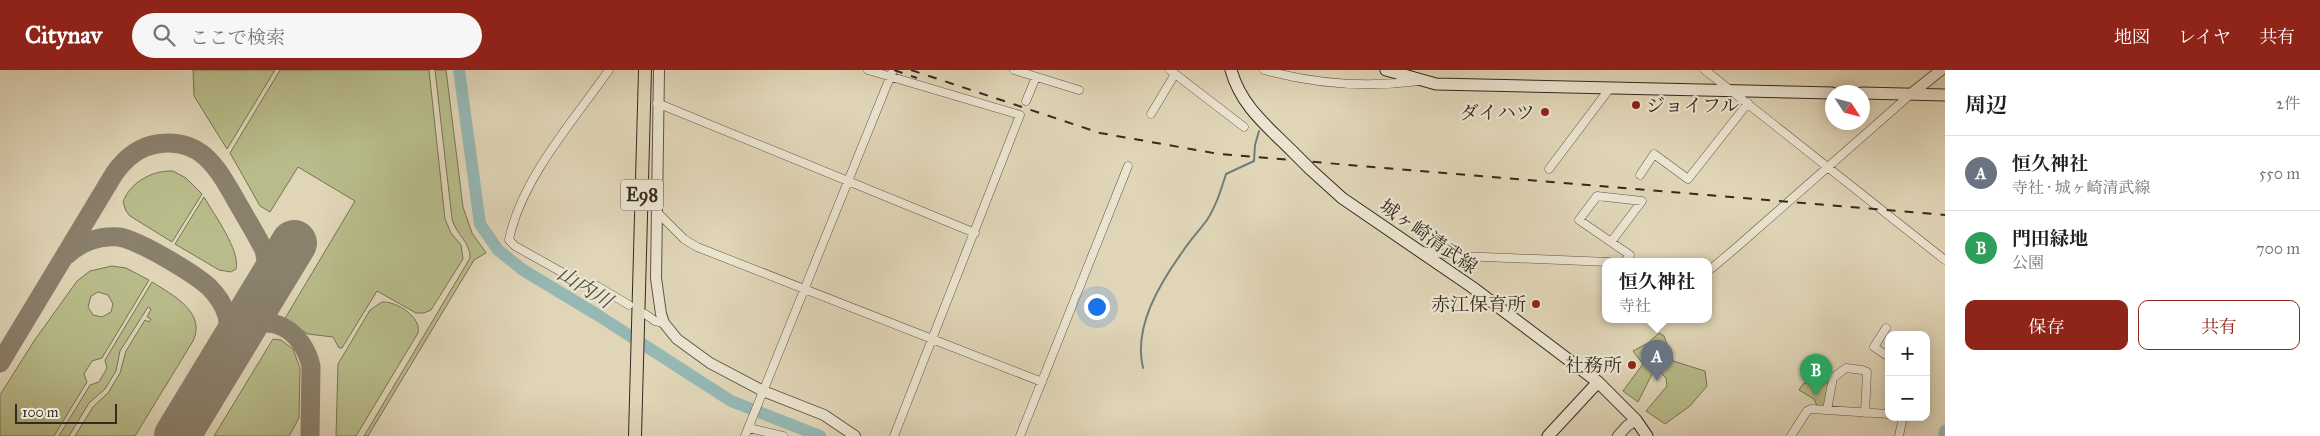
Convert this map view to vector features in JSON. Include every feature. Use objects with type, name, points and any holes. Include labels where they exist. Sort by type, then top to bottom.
[{"type":"main road","name":"E98","points":[[635,436],[637,364],[642,317],[645,70]]},
{"type":"main road","name":"城ヶ崎清武線","points":[[1231,70],[1234,84],[1245,103],[1310,169],[1342,198],[1420,251],[1598,382],[1636,420],[1647,436]]},
{"type":"main road","points":[[1386,70],[1419,81],[1436,84],[1825,93]]},
{"type":"main road","points":[[1870,93],[1945,95]]},
{"type":"main road","points":[[1548,436],[1598,382]]},
{"type":"street","points":[[609,70],[532,180],[509,240],[515,246],[581,284],[597,286],[629,305]]},
{"type":"street","points":[[659,70],[657,103],[658,213],[656,278],[664,323],[677,339],[691,351],[761,395],[824,416],[854,436]]},
{"type":"street","points":[[868,70],[892,74],[1020,115],[976,233],[894,436]]},
{"type":"street","points":[[1014,70],[1079,90]]},
{"type":"street","points":[[1264,70],[1351,86],[1384,86],[1419,81]]},
{"type":"street","points":[[1705,70],[1945,260]]},
{"type":"street","points":[[1712,266],[1941,70]]},
{"type":"street","points":[[1151,114],[1172,72],[1244,126]]},
{"type":"street","points":[[745,436],[847,180],[892,74]]},
{"type":"street","points":[[1026,101],[1036,77]]},
{"type":"street","points":[[1549,169],[1610,88]]},
{"type":"street","points":[[657,103],[976,233]]},
{"type":"street","points":[[1640,175],[1654,154],[1688,179],[1748,103]]},
{"type":"street","points":[[1020,436],[1128,166]]},
{"type":"street","points":[[1611,242],[1642,201],[1598,196],[1580,220],[1611,242],[1630,255],[1627,258]]},
{"type":"street","points":[[658,213],[684,239],[697,248],[1042,382]]},
{"type":"street","points":[[1420,251],[1460,256],[1602,262]]},
{"type":"street","points":[[642,317],[664,323]]},
{"type":"street","points":[[1885,354],[1874,347],[1886,328]]},
{"type":"street","points":[[1828,410],[1833,378],[1846,368],[1867,372],[1865,413]]},
{"type":"street","points":[[1792,436],[1807,411],[1811,409],[1885,414]]},
{"type":"street","points":[[1618,436],[1626,426],[1636,420]]},
{"type":"street","points":[[1899,436],[1902,421]]},
{"type":"street","points":[[750,425],[783,436]]},
{"type":"green space","points":[[193,70],[275,70],[227,149],[194,96]]},
{"type":"green space","points":[[280,70],[429,70],[445,219],[451,233],[461,245],[463,259],[431,310],[424,313],[416,313],[377,291],[342,348],[339,348],[333,337],[308,334],[284,320],[355,201],[298,167],[270,212],[260,206],[230,153]]},
{"type":"green space","points":[[435,70],[446,70],[463,207],[472,233],[486,253],[474,260],[368,436],[364,436],[470,258],[466,243],[456,229],[452,219]]},
{"type":"green space","points":[[165,171],[173,171],[186,178],[202,194],[172,242],[130,216],[123,202],[131,189],[143,179]]},
{"type":"green space","points":[[204,197],[225,232],[234,252],[236,269],[231,272],[219,270],[175,244]]},
{"type":"green space","points":[[112,266],[126,268],[149,280],[102,358],[92,361],[84,374],[87,382],[54,436],[0,436],[0,395],[34,341],[77,281],[90,271]],"holes":[[[98,292],[108,295],[113,304],[111,312],[102,317],[93,315],[88,307],[91,296]]]},
{"type":"green space","points":[[152,282],[177,298],[191,313],[195,321],[196,331],[193,341],[135,436],[75,436],[93,407],[108,393],[120,373],[126,351],[145,320],[149,322],[151,319],[147,317],[151,309],[148,307],[120,351],[116,371],[105,389],[89,403],[69,436],[59,436],[90,385],[99,382],[107,368],[105,360]]},
{"type":"green space","points":[[382,302],[394,304],[407,311],[416,321],[418,333],[356,436],[336,436],[338,364],[370,310]]},
{"type":"green space","points":[[1659,333],[1664,336],[1673,361],[1705,371],[1707,386],[1690,406],[1665,424],[1646,411],[1667,386],[1666,378],[1660,372],[1653,372],[1638,402],[1623,391],[1643,364],[1633,351],[1648,343]]},
{"type":"green space","points":[[273,339],[281,340],[293,349],[300,368],[299,418],[289,436],[214,436]]},
{"type":"green space","points":[[1829,375],[1825,406],[1817,406],[1814,399],[1799,390],[1803,384]]},
{"type":"waterway","name":"山内川","points":[[459,70],[480,224],[498,250],[523,270],[596,314],[731,401],[820,436]]},
{"type":"waterway","points":[[1143,368],[1141,353],[1145,321],[1158,291],[1174,264],[1210,215],[1226,174],[1254,161],[1255,145],[1259,131]]},
{"type":"waterway","points":[[1944,436],[1945,431]]},
{"type":"taxiway","points":[[0,363],[114,174],[133,154],[150,145],[173,143],[186,145],[207,158],[215,167],[264,250],[267,265],[262,295]]},
{"type":"taxiway","points":[[67,255],[78,246],[91,240],[119,237],[152,250],[202,281],[220,300],[226,312],[229,333],[223,361]]},
{"type":"taxiway","points":[[237,336],[249,328],[261,324],[272,324],[283,327],[293,333],[301,342],[311,366],[310,436]]},
{"type":"runway","points":[[177,436],[294,243]]},
{"type":"railway","points":[[894,70],[917,78]]},
{"type":"railway","points":[[911,70],[1100,133],[1219,154],[1945,215]]},
{"type":"place","name":"ジョイフル","points":[[1636,105]]},
{"type":"place","name":"ダイハツ","points":[[1545,112]]},
{"type":"place","name":"赤江保育所","points":[[1536,304]]},
{"type":"place","name":"社務所","points":[[1632,365]]},
{"type":"place","name":"恒久神社","points":[[1657,381]]},
{"type":"place","name":"門田緑地","points":[[1816,395]]}]
